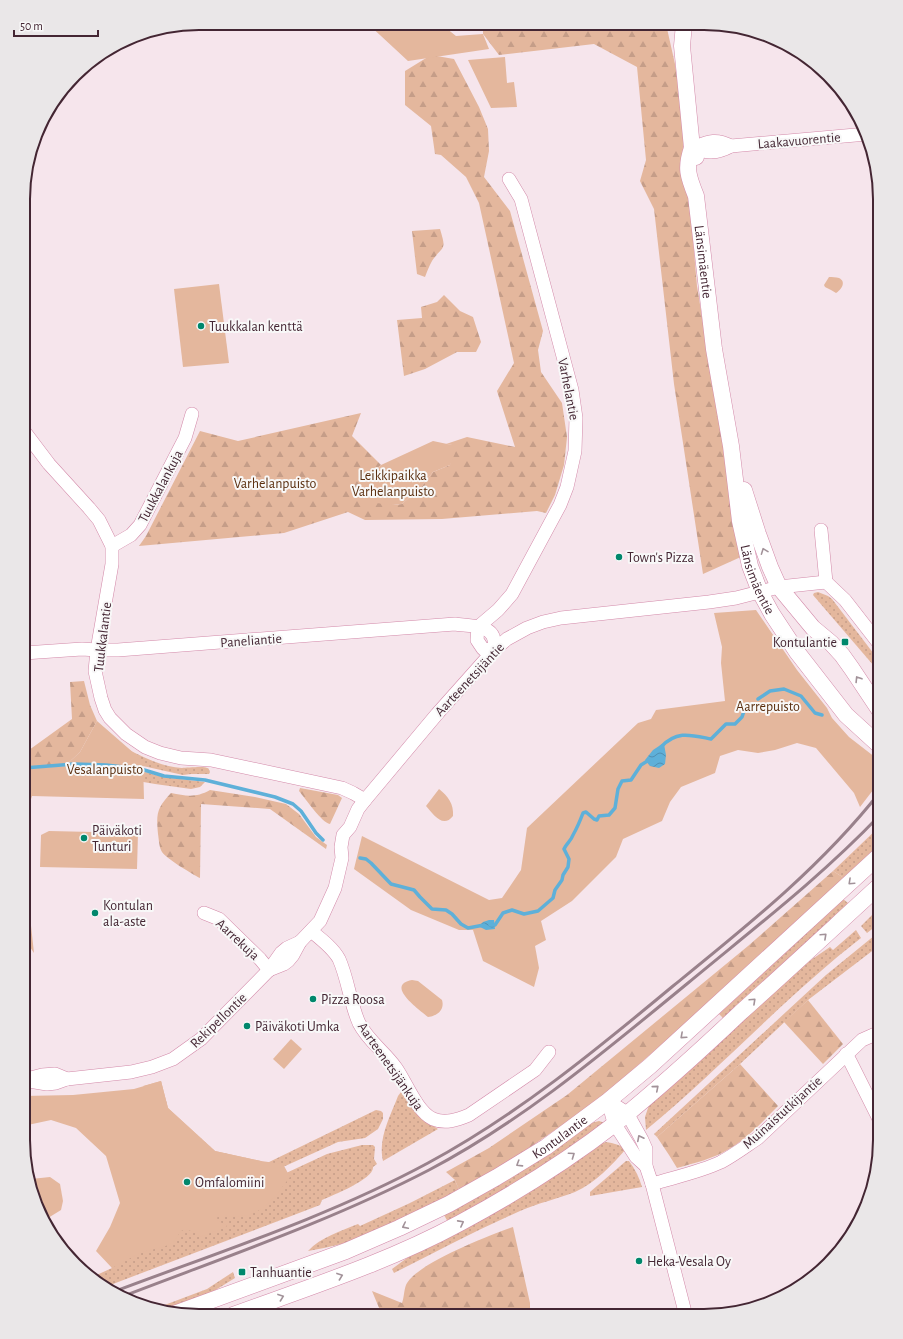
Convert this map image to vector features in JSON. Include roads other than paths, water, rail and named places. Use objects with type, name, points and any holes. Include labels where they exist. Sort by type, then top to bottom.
[{"type":"main road","name":"Länsimäentie","points":[[677,30],[682,46]]},
{"type":"main road","name":"Länsimäentie","points":[[683,30],[682,46],[692,148],[698,160],[700,179],[696,196],[714,349],[732,446],[742,529],[750,566],[760,592],[788,639],[846,715],[873,740]]},
{"type":"main road","name":"Länsimäentie","points":[[732,446],[758,534],[779,587],[813,628],[831,643],[842,655],[873,701]]},
{"type":"main road","name":"Kontulantie","points":[[188,1309],[346,1251],[399,1228],[437,1210],[497,1177],[546,1147],[608,1101],[650,1066],[873,861]]},
{"type":"main road","name":"Kontulantie","points":[[249,1309],[374,1263],[460,1224],[510,1195],[558,1164],[614,1124],[702,1049],[873,891]]},
{"type":"street","name":"Laakavuorentie","points":[[692,148],[707,153],[722,151],[731,146],[860,135]]},
{"type":"street","name":"Varhelantie","points":[[478,627],[501,607],[512,594],[560,505],[572,468],[576,436],[576,413],[570,383],[521,199],[509,179]]},
{"type":"street","name":"Tuukkalankuja","points":[[112,546],[131,535],[140,525],[185,438],[192,414]]},
{"type":"street","name":"Tuukkalantie","points":[[30,439],[49,464],[99,520],[112,546],[112,564],[97,650],[95,671],[101,698],[105,710],[110,718],[126,734],[145,747],[160,753],[182,758],[211,760],[342,788],[353,792],[364,800]]},
{"type":"street","points":[[821,530],[826,582],[845,600],[873,636]]},
{"type":"street","name":"Aarteenetsijäntie","points":[[311,931],[320,921],[329,904],[335,888],[342,858],[349,848],[351,837],[350,826],[364,800],[494,650],[515,634],[536,624],[551,620],[709,602],[736,598],[779,587],[826,582]]},
{"type":"street","name":"Paneliantie","points":[[30,653],[82,649],[97,650],[455,624],[478,627]]},
{"type":"street","points":[[478,627],[477,640],[483,649],[494,650]]},
{"type":"street","name":"Aarrekuja","points":[[204,912],[218,919],[260,959],[269,970]]},
{"type":"street","name":"Rekipellontie","points":[[30,1078],[42,1074],[55,1074],[67,1079],[131,1072],[152,1067],[173,1058],[202,1039],[269,970],[281,953],[287,948],[300,942],[311,931]]},
{"type":"street","name":"Aarteenetsijänkuja","points":[[311,931],[328,945],[339,959],[356,1014],[367,1036],[395,1066],[420,1107],[425,1113],[433,1118],[450,1121],[469,1115],[535,1070],[549,1052]]},
{"type":"street","name":"Muinaistutkijantie","points":[[652,1184],[720,1162],[739,1151],[758,1138],[862,1040],[873,1035]]},
{"type":"street","points":[[846,1054],[873,1108]]},
{"type":"street","points":[[608,1101],[627,1113],[646,1149],[646,1166],[684,1309]]},
{"type":"street","points":[[608,1101],[614,1124],[636,1157],[646,1166]]},
{"type":"water","points":[[664,744],[666,755],[665,764],[659,768],[650,766],[645,760],[653,750]]},
{"type":"water","points":[[494,920],[495,929],[486,930],[479,926],[483,922]]},
{"type":"waterway","points":[[758,699],[770,691],[784,689],[801,696],[815,713],[822,715]]},
{"type":"waterway","points":[[661,747],[673,738],[684,735],[711,739],[726,724],[735,724],[742,717],[744,711]]},
{"type":"waterway","points":[[490,925],[495,925],[503,913],[512,910],[524,914],[538,911],[553,898],[555,890],[568,867],[569,859],[564,849],[572,837],[583,813],[586,812],[597,820],[599,816],[609,815],[615,808],[618,789],[622,781],[631,780],[641,765],[649,760]]},
{"type":"waterway","points":[[30,768],[74,764],[106,765],[141,769],[164,776],[205,780],[275,797],[293,804],[301,811],[316,833],[323,840]]},
{"type":"waterway","points":[[360,858],[366,859],[371,863],[391,884],[414,890],[432,909],[446,910],[461,924],[468,928],[484,925]]},
{"type":"railway","points":[[120,1289],[273,1233],[352,1200],[428,1163],[493,1124],[555,1081],[585,1058],[782,895],[833,846],[873,800]]},
{"type":"railway","points":[[129,1294],[277,1238],[354,1206],[429,1170],[498,1129],[531,1107],[626,1034],[810,881],[873,822]]},
{"type":"place","name":"Tuukkalan kenttä","points":[[201,326]]},
{"type":"place","name":"Town's Pizza","points":[[619,557]]},
{"type":"place","name":"Kontulantie","points":[[845,642]]},
{"type":"place","name":"Päiväkoti Tunturi","points":[[84,838]]},
{"type":"place","name":"Kontulan ala-aste","points":[[95,913]]},
{"type":"place","name":"Pizza Roosa","points":[[313,999]]},
{"type":"place","name":"Päiväkoti Umka","points":[[247,1026]]},
{"type":"place","name":"Omfalomiini","points":[[187,1182]]},
{"type":"place","name":"Heka-Vesala Oy","points":[[639,1261]]},
{"type":"place","name":"Tanhuantie","points":[[242,1272]]},
{"type":"park label","name":"Varhelanpuisto","points":[[275,483]]},
{"type":"park label","name":"Leikkipaikka Varhelanpuisto","points":[[393,484]]},
{"type":"park label","name":"Aarrepuisto","points":[[768,706]]},
{"type":"park label","name":"Vesalanpuisto","points":[[105,769]]}]
